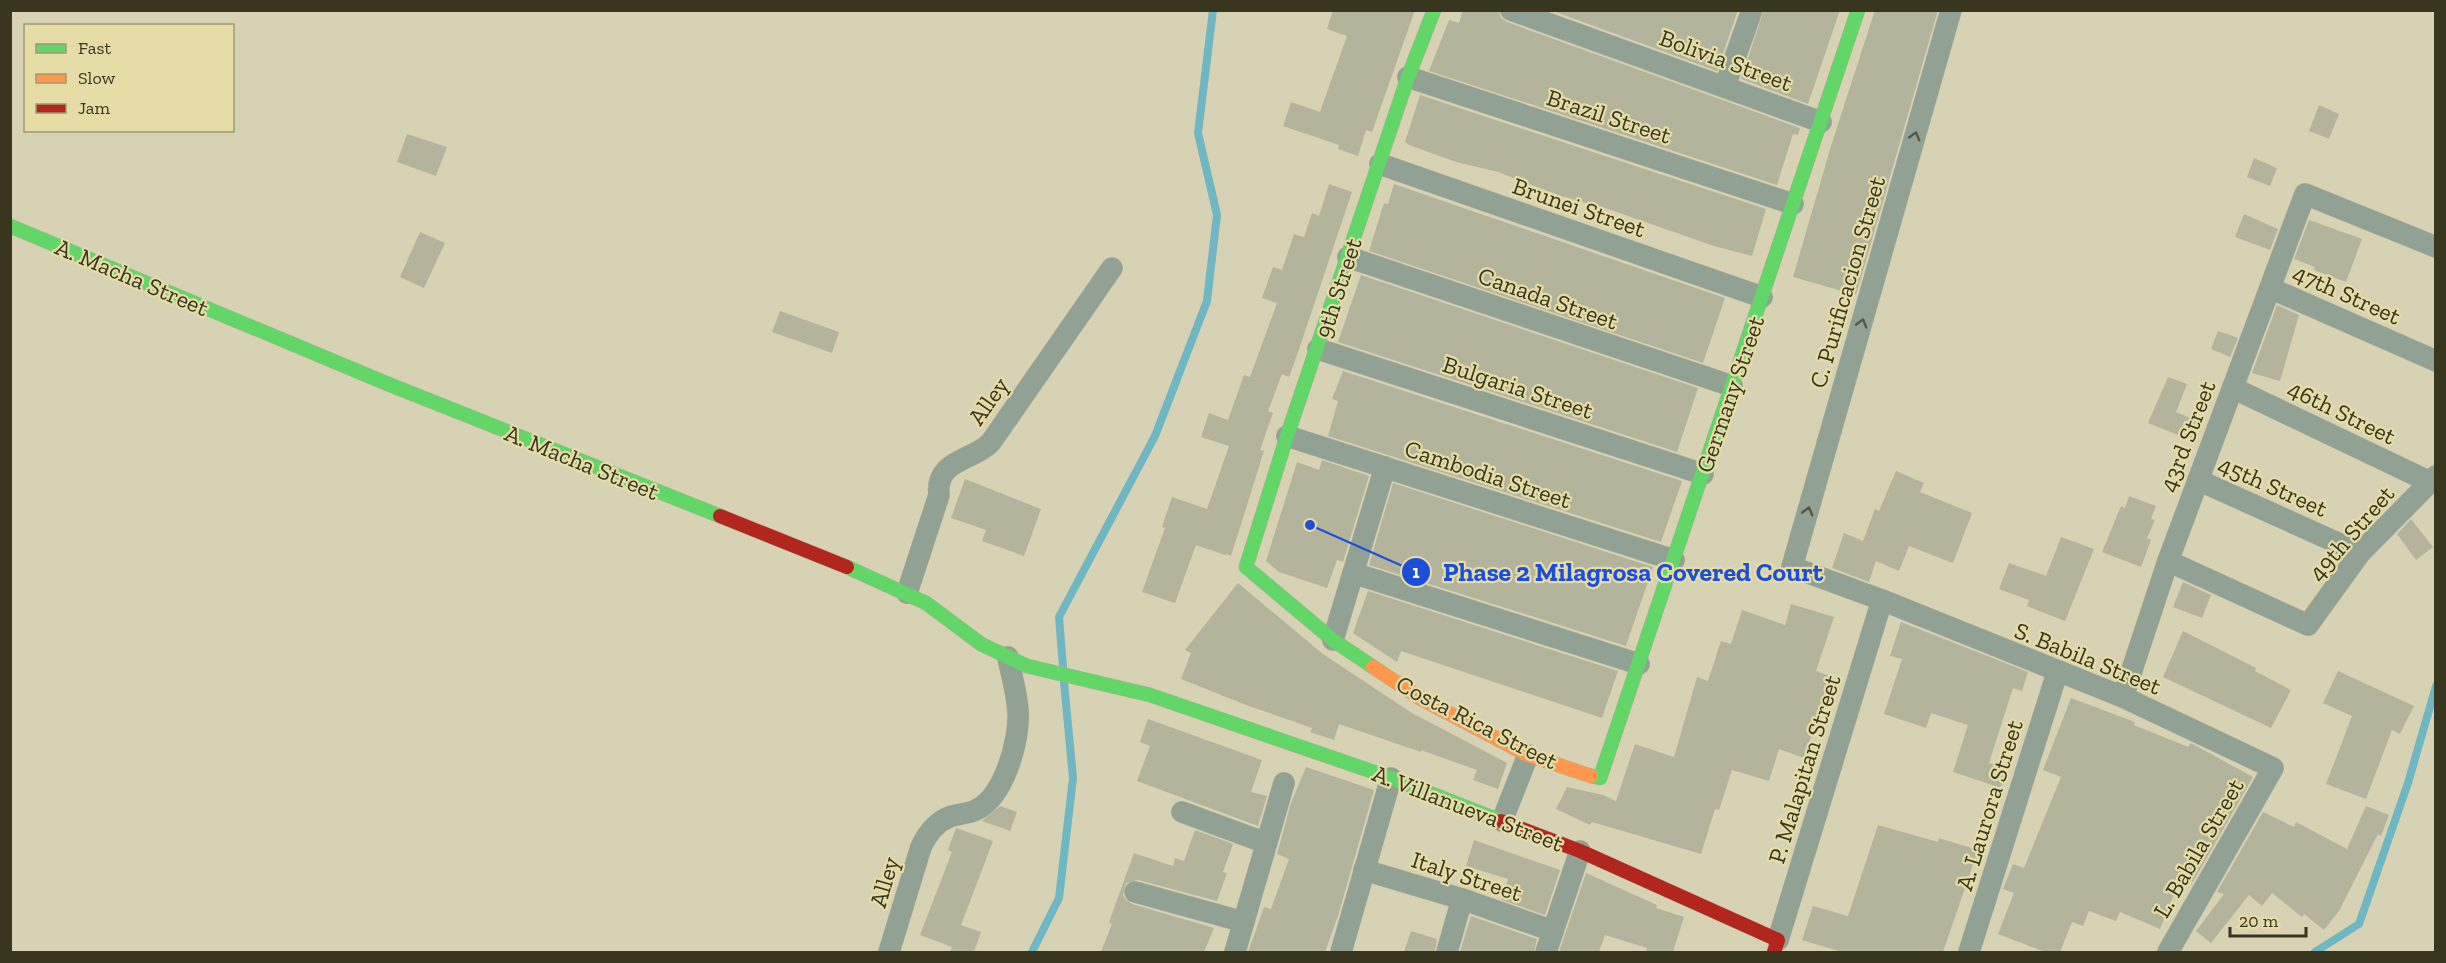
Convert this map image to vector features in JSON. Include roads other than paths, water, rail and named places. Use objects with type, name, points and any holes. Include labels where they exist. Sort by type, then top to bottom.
[{"type":"street","name":"9th Street","points":[[1246,567],[1287,436],[1408,77],[1434,10]]},
{"type":"street","name":"Bolivia Street","points":[[1511,10],[1821,122]]},
{"type":"street","points":[[1725,86],[1752,10]]},
{"type":"street","name":"Germany Street","points":[[1600,778],[1858,10]]},
{"type":"street","name":"C. Purificacion Street","points":[[1792,567],[1951,10]]},
{"type":"street","name":"Brazil Street","points":[[1408,77],[1793,204]]},
{"type":"street","name":"Brunei Street","points":[[1380,164],[1762,297]]},
{"type":"street","name":"43rd Street","points":[[2123,697],[2168,561],[2305,194],[2436,247]]},
{"type":"street","name":"A. Macha Street","points":[[10,226],[399,388],[834,561],[908,593],[926,603],[981,644],[1028,666],[1150,695]]},
{"type":"street","name":"Canada Street","points":[[1348,257],[1732,387]]},
{"type":"street","name":"Alley","points":[[908,593],[939,495],[938,486],[942,478],[951,465],[985,449],[992,442],[1112,268]]},
{"type":"street","name":"47th Street","points":[[2270,288],[2436,361]]},
{"type":"street","name":"Bulgaria Street","points":[[1318,349],[1703,474]]},
{"type":"street","name":"46th Street","points":[[2233,388],[2433,479]]},
{"type":"street","name":"Cambodia Street","points":[[1287,436],[1674,560]]},
{"type":"street","points":[[1333,640],[1385,467]]},
{"type":"street","name":"49th Street","points":[[2168,561],[2308,625],[2360,553],[2433,479]]},
{"type":"street","name":"45th Street","points":[[2198,480],[2360,553]]},
{"type":"street","name":"Costa Rica Street","points":[[1246,567],[1333,640],[1420,699],[1528,754],[1600,778]]},
{"type":"street","name":"S. Babila Street","points":[[1792,567],[1882,600],[2123,697],[2273,768]]},
{"type":"street","points":[[1353,573],[1639,664]]},
{"type":"street","name":"P. Malapitan Street","points":[[1776,946],[1882,600]]},
{"type":"street","name":"Alley","points":[[889,952],[921,847],[928,833],[949,818],[978,809],[992,795],[1004,777],[1014,751],[1018,712],[1008,657]]},
{"type":"street","name":"A. Laurora Street","points":[[1970,952],[2057,672]]},
{"type":"street","name":"A. Villanueva Street","points":[[1150,695],[1391,778],[1580,851],[1776,946]]},
{"type":"street","points":[[1502,821],[1528,754]]},
{"type":"street","name":"L. Babila Street","points":[[2168,952],[2273,768]]},
{"type":"street","points":[[1341,952],[1391,778]]},
{"type":"street","points":[[1235,952],[1284,783]]},
{"type":"street","points":[[1182,812],[1266,843]]},
{"type":"street","points":[[1546,952],[1580,851]]},
{"type":"street","name":"Italy Street","points":[[1364,870],[1462,899],[1553,931]]},
{"type":"street","points":[[1135,892],[1244,922]]},
{"type":"street","points":[[1447,952],[1462,899]]},
{"type":"waterway","points":[[1063,667],[1059,617],[1155,436],[1207,301],[1217,215],[1198,133],[1213,10]]},
{"type":"waterway","points":[[1032,952],[1059,898],[1073,778],[1064,682]]},
{"type":"waterway","points":[[2315,952],[2359,924],[2408,783],[2436,686]]},
{"type":"place","name":"Phase 2 Milagrosa Covered Court","points":[[1310,525]]}]
